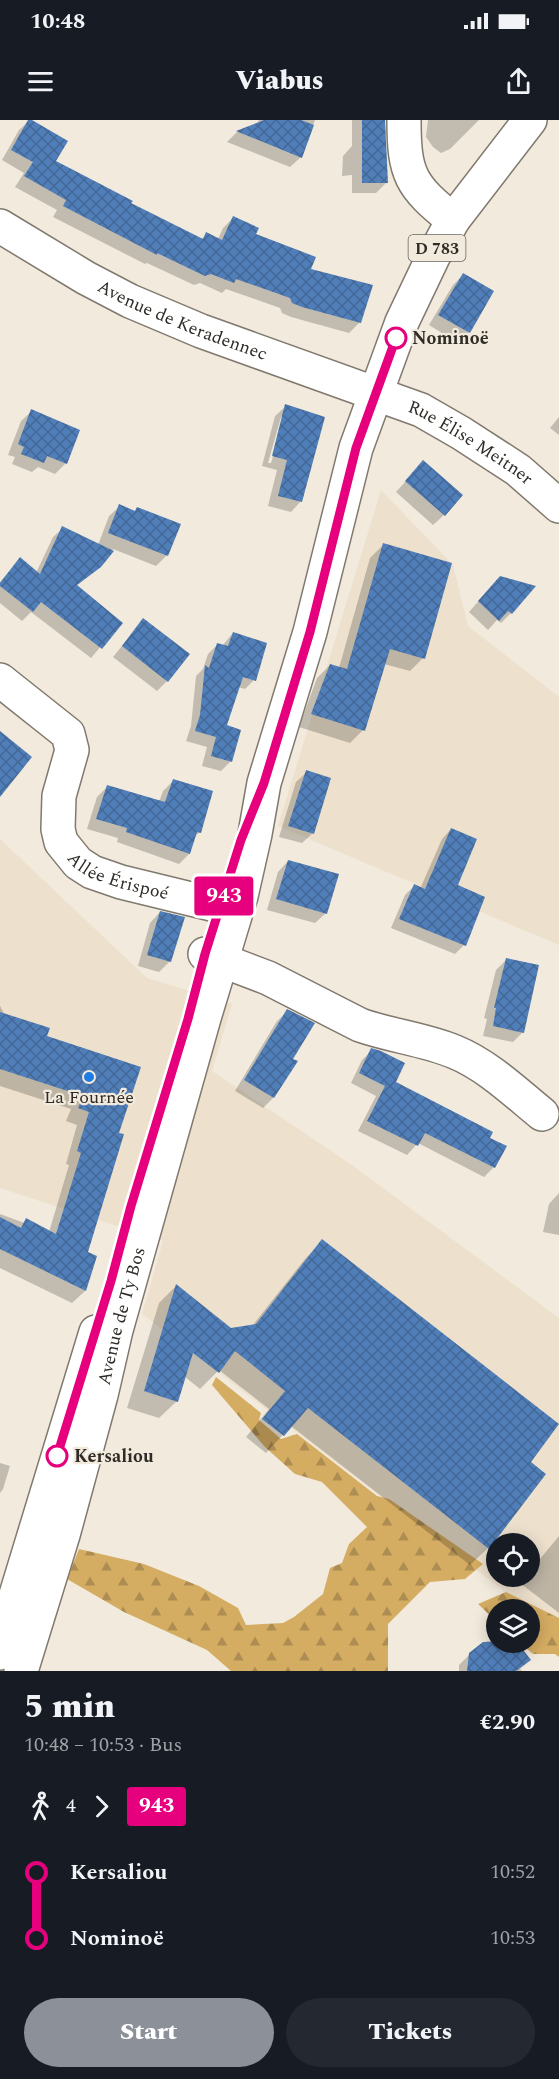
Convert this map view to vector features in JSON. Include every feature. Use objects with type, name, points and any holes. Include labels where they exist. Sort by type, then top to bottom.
[{"type":"main road","points":[[404,120],[406,162],[410,172],[423,194],[453,220]]},
{"type":"main road","name":"Avenue de Ty Bos","points":[[0,1653],[18,1600],[63,1535],[116,1330],[169,1140],[214,957],[255,834],[264,783],[310,632],[356,448],[374,394],[414,293],[453,220],[530,120]]},
{"type":"main road","name":"Avenue de Keradennec","points":[[0,226],[86,279],[130,301],[201,331],[374,394]]},
{"type":"main road","name":"Rue Élise Meitner","points":[[374,394],[421,410],[461,433],[518,470],[559,506]]},
{"type":"main road","name":"Allée Érispoé","points":[[0,680],[68,734],[72,750],[59,796],[58,829],[61,842],[78,863],[92,872],[121,882],[229,908]]},
{"type":"main road","points":[[214,957],[268,978],[360,1025],[441,1047],[468,1058],[542,1114]]},
{"type":"main road","name":"Avenue de Ty Bos","points":[[18,1600],[21,1671]]},
{"type":"shaded area","points":[[381,490],[453,565],[468,626],[559,697],[559,945],[278,826]]},
{"type":"shaded area","points":[[0,839],[147,978],[232,1004],[212,1071],[352,1165],[559,1318],[559,1633],[540,1618],[540,1599],[515,1599],[499,1587],[540,1587],[540,1533],[486,1533],[486,1577],[142,1314],[163,1241],[0,1188]]},
{"type":"green space","points":[[216,1377],[261,1413],[259,1420],[281,1439],[297,1434],[377,1496],[389,1499],[483,1564],[465,1579],[430,1582],[388,1624],[388,1671],[231,1671],[207,1650],[124,1612],[67,1579],[79,1549],[144,1564],[199,1586],[238,1608],[246,1625],[283,1623],[323,1594],[330,1568],[342,1563],[349,1544],[367,1527],[322,1482],[295,1474],[265,1447],[212,1385]]},
{"type":"green space","points":[[506,1592],[520,1599],[490,1599]]},
{"type":"green space","points":[[486,1601],[486,1612],[478,1604]]},
{"type":"green space","points":[[540,1609],[559,1618],[559,1657],[555,1654],[533,1654],[540,1653]]},
{"type":"building","points":[[28,120],[32,120],[68,141],[56,161],[133,201],[131,203],[203,239],[206,232],[222,240],[233,216],[259,228],[256,234],[316,257],[311,269],[373,285],[361,323],[302,307],[292,303],[290,298],[236,279],[234,283],[211,274],[205,276],[157,253],[157,255],[63,206],[66,200],[24,176],[33,162],[11,150]]},
{"type":"building","points":[[264,120],[301,120],[314,125],[302,158],[236,131]]},
{"type":"building","points":[[362,120],[385,120],[388,183],[362,183]]},
{"type":"building","points":[[463,273],[494,291],[470,333],[438,315]]},
{"type":"building","points":[[285,404],[325,417],[302,502],[278,496],[287,460],[272,456]]},
{"type":"building","points":[[31,409],[80,430],[67,464],[47,456],[44,463],[21,454],[24,447],[18,444]]},
{"type":"building","points":[[423,460],[463,495],[445,516],[405,481]]},
{"type":"building","points":[[119,504],[135,511],[137,507],[181,524],[168,556],[108,533]]},
{"type":"building","points":[[62,526],[114,551],[101,567],[77,585],[123,623],[102,649],[41,602],[33,612],[0,586],[20,557],[40,574]]},
{"type":"building","points":[[383,543],[452,563],[425,659],[390,649],[365,731],[311,714],[330,664],[347,669]]},
{"type":"building","points":[[500,576],[536,586],[512,614],[508,611],[499,621],[478,601]]},
{"type":"building","points":[[143,618],[190,654],[168,682],[122,646]]},
{"type":"building","points":[[233,632],[267,643],[256,681],[243,677],[227,725],[241,730],[232,762],[211,756],[216,737],[195,731],[200,715],[205,665],[209,668],[217,643],[228,646]]},
{"type":"building","points":[[0,731],[32,757],[0,797]]},
{"type":"building","points":[[306,770],[331,778],[314,834],[288,826]]},
{"type":"building","points":[[173,779],[213,791],[201,833],[197,832],[190,854],[126,832],[127,828],[96,819],[107,785],[165,802]]},
{"type":"building","points":[[451,828],[477,839],[458,885],[485,897],[466,946],[399,919],[414,884],[425,889]]},
{"type":"building","points":[[288,860],[339,874],[327,914],[276,899]]},
{"type":"building","points":[[160,911],[185,917],[171,962],[147,955]]},
{"type":"building","points":[[506,958],[539,965],[524,1033],[493,1026],[496,1008],[494,1008]]},
{"type":"building","points":[[287,1009],[315,1023],[293,1059],[298,1061],[274,1098],[244,1080]]},
{"type":"building","points":[[0,1012],[50,1028],[47,1036],[141,1067],[119,1133],[124,1134],[88,1252],[97,1256],[86,1291],[0,1249],[0,1217],[21,1228],[26,1218],[56,1234],[81,1153],[77,1151],[89,1112],[78,1108],[83,1096],[0,1069]]},
{"type":"building","points":[[371,1048],[405,1063],[396,1082],[493,1132],[490,1138],[507,1146],[495,1168],[425,1133],[418,1146],[367,1121],[385,1086],[359,1073]]},
{"type":"building","points":[[322,1239],[559,1424],[531,1462],[546,1474],[501,1533],[486,1533],[486,1547],[308,1408],[284,1436],[262,1419],[285,1391],[235,1351],[219,1373],[193,1353],[178,1402],[144,1391],[176,1284],[231,1328],[256,1324]]},
{"type":"building","points":[[486,1642],[486,1653],[526,1653],[531,1660],[516,1671],[467,1671],[469,1653]]},
{"type":"bus line","name":"943","points":[[57,1456],[111,1281],[205,954],[245,828],[264,783],[310,632],[356,448],[396,338]]},
{"type":"place","name":"Nominoë","points":[[396,338]]},
{"type":"place","name":"La Fournée","points":[[89,1077]]},
{"type":"place","name":"Kersaliou","points":[[57,1456]]}]
